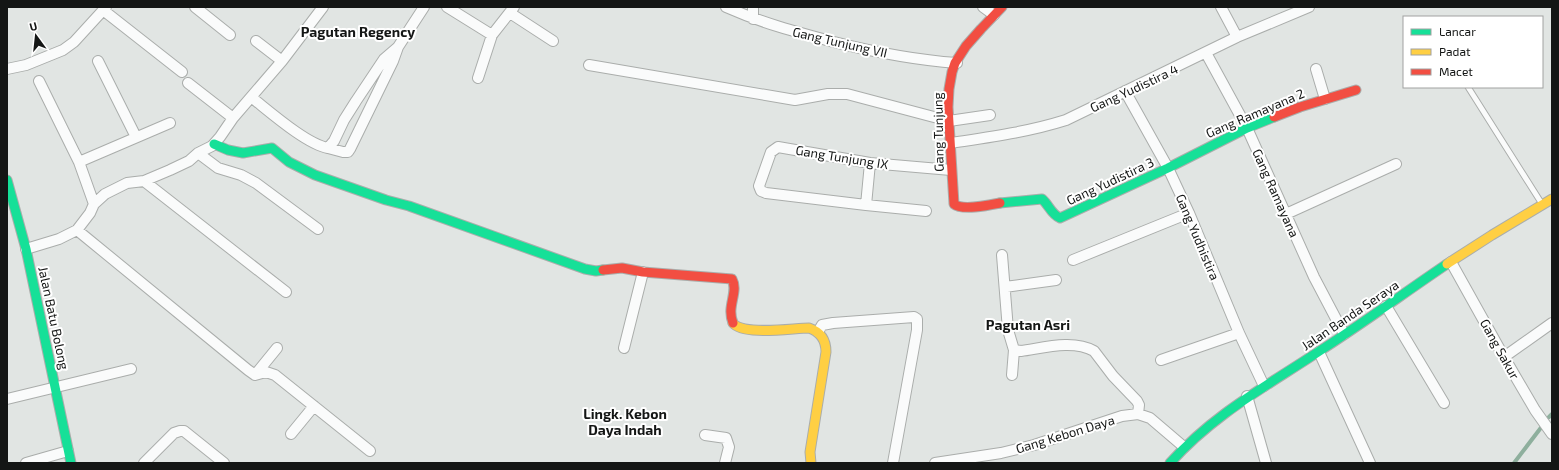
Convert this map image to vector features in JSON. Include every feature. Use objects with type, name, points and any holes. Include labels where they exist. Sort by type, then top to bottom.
[{"type":"street","points":[[195,7],[230,35]]},
{"type":"street","points":[[26,249],[59,239],[77,230],[90,213],[94,204],[105,194],[127,183],[144,181],[189,161],[198,153],[214,144],[233,118],[282,61],[323,7]]},
{"type":"street","points":[[251,97],[291,128],[318,145],[348,152],[393,61],[398,47],[424,7]]},
{"type":"street","points":[[446,7],[492,35]]},
{"type":"street","name":"Gang Tunjung VII","points":[[726,7],[753,19],[784,29],[869,50],[939,62],[957,63]]},
{"type":"street","points":[[753,7],[753,19]]},
{"type":"street","points":[[983,7],[994,14]]},
{"type":"street","name":"Gang Tunjung","points":[[1002,7],[979,29],[952,72],[948,101],[954,204],[956,206],[966,207],[1042,198],[1055,216],[1060,218],[1063,217]]},
{"type":"street","points":[[1221,7],[1237,37]]},
{"type":"street","name":"Gang Yudistira 4","points":[[951,143],[1046,127],[1066,120],[1206,54],[1237,37],[1308,7]]},
{"type":"street","points":[[7,69],[26,64],[63,50],[74,42],[104,9],[182,72]]},
{"type":"street","points":[[478,78],[492,35],[512,10],[553,41]]},
{"type":"street","points":[[256,41],[282,61]]},
{"type":"street","points":[[328,148],[334,141],[344,120],[384,59],[398,47]]},
{"type":"street","name":"Gang Ramayana","points":[[1206,54],[1247,128],[1314,277],[1344,334]]},
{"type":"street","points":[[98,61],[136,136]]},
{"type":"street","points":[[589,65],[795,100],[828,94],[847,94],[949,121],[990,115]]},
{"type":"street","points":[[1316,69],[1325,98]]},
{"type":"street","points":[[39,81],[79,162],[94,204]]},
{"type":"street","points":[[188,83],[233,118]]},
{"type":"street","name":"Gang Ramayana 2","points":[[1168,168],[1247,128],[1325,98],[1356,90]]},
{"type":"street","name":"Gang Yudhistira","points":[[1125,91],[1168,168],[1189,212],[1239,333],[1264,386]]},
{"type":"street","points":[[356,101],[369,110]]},
{"type":"street","points":[[79,162],[170,122]]},
{"type":"street","points":[[214,144],[237,153],[272,148],[289,162],[315,175],[386,200],[409,206],[585,269],[596,271],[622,268],[643,272],[730,278],[734,280],[735,284],[731,315],[737,326],[748,330],[809,328],[818,332],[824,339],[827,349],[810,452],[811,463]]},
{"type":"street","name":"Gang Tunjung IX","points":[[866,205],[766,193],[761,191],[759,186],[770,153],[776,148],[952,174]]},
{"type":"street","points":[[198,153],[218,168],[241,175],[256,183],[318,229]]},
{"type":"street","points":[[870,163],[866,205],[926,211]]},
{"type":"street","points":[[1286,214],[1396,164]]},
{"type":"street","name":"Gang Yudistira 3","points":[[1063,217],[1168,168]]},
{"type":"street","name":"Jalan Batu Bolong","points":[[7,180],[26,249],[71,463]]},
{"type":"street","points":[[144,181],[286,292]]},
{"type":"street","name":"Jalan Banda Seraya","points":[[1170,463],[1184,447],[1220,416],[1247,396],[1319,352],[1451,262],[1552,199]]},
{"type":"street","points":[[1073,260],[1189,212]]},
{"type":"street","points":[[77,230],[255,375]]},
{"type":"street","points":[[1002,255],[1008,330],[1014,350],[1012,375]]},
{"type":"street","name":"Gang Sakur","points":[[1451,262],[1504,358],[1535,410],[1552,434]]},
{"type":"street","points":[[624,348],[643,272]]},
{"type":"street","points":[[1005,287],[1056,280]]},
{"type":"street","points":[[1386,306],[1444,403]]},
{"type":"street","points":[[818,332],[822,326],[833,323],[914,317],[917,319],[917,330],[893,463]]},
{"type":"street","points":[[1504,358],[1552,323]]},
{"type":"street","points":[[1161,360],[1239,333]]},
{"type":"street","points":[[1014,350],[1070,345],[1094,351],[1113,376],[1137,401],[1138,414],[1150,418],[1184,447]]},
{"type":"street","points":[[255,375],[277,348]]},
{"type":"street","points":[[1319,352],[1370,463]]},
{"type":"street","points":[[7,399],[131,369]]},
{"type":"street","points":[[255,375],[271,372],[370,451]]},
{"type":"street","points":[[1247,396],[1266,463]]},
{"type":"street","points":[[291,434],[314,406]]},
{"type":"street","name":"Gang Kebon Daya","points":[[935,463],[1001,453],[1034,445],[1122,416],[1138,414]]},
{"type":"street","points":[[144,463],[174,433],[180,431],[184,431],[224,463]]},
{"type":"street","points":[[705,434],[726,438],[729,447],[725,463]]},
{"type":"street","points":[[26,463],[68,451]]},
{"type":"lane","points":[[1469,88],[1542,204]]},
{"type":"waterway","points":[[1549,417],[1552,414]]},
{"type":"waterway","points":[[1514,463],[1543,425]]},
{"type":"traffic: fast","points":[[1000,203],[1042,199],[1054,214],[1060,218],[1168,168],[1247,128],[1274,117]]},
{"type":"traffic: fast","points":[[214,144],[228,150],[243,153],[272,148],[289,162],[315,175],[386,200],[409,206],[585,269],[596,271],[603,270]]},
{"type":"traffic: fast","points":[[7,180],[26,249],[71,463]]},
{"type":"traffic: fast","points":[[1170,463],[1204,430],[1241,402],[1351,331],[1447,264]]},
{"type":"traffic: slow","points":[[1447,264],[1552,199]]},
{"type":"traffic: slow","points":[[733,323],[738,327],[757,330],[809,328],[820,334],[824,340],[826,352],[810,452],[811,463]]},
{"type":"traffic: jam","points":[[1000,203],[969,207],[954,204],[948,107],[949,89],[955,63],[966,46],[1002,7]]},
{"type":"traffic: jam","points":[[1274,117],[1300,107],[1356,90]]},
{"type":"traffic: jam","points":[[603,270],[622,268],[643,272],[732,279],[734,284],[731,311],[733,323]]},
{"type":"district","name":"Pagutan Regency","points":[[358,32]]},
{"type":"district","name":"Pagutan Asri","points":[[1028,325]]},
{"type":"district","name":"Lingk. Kebon Daya Indah","points":[[625,422]]}]
